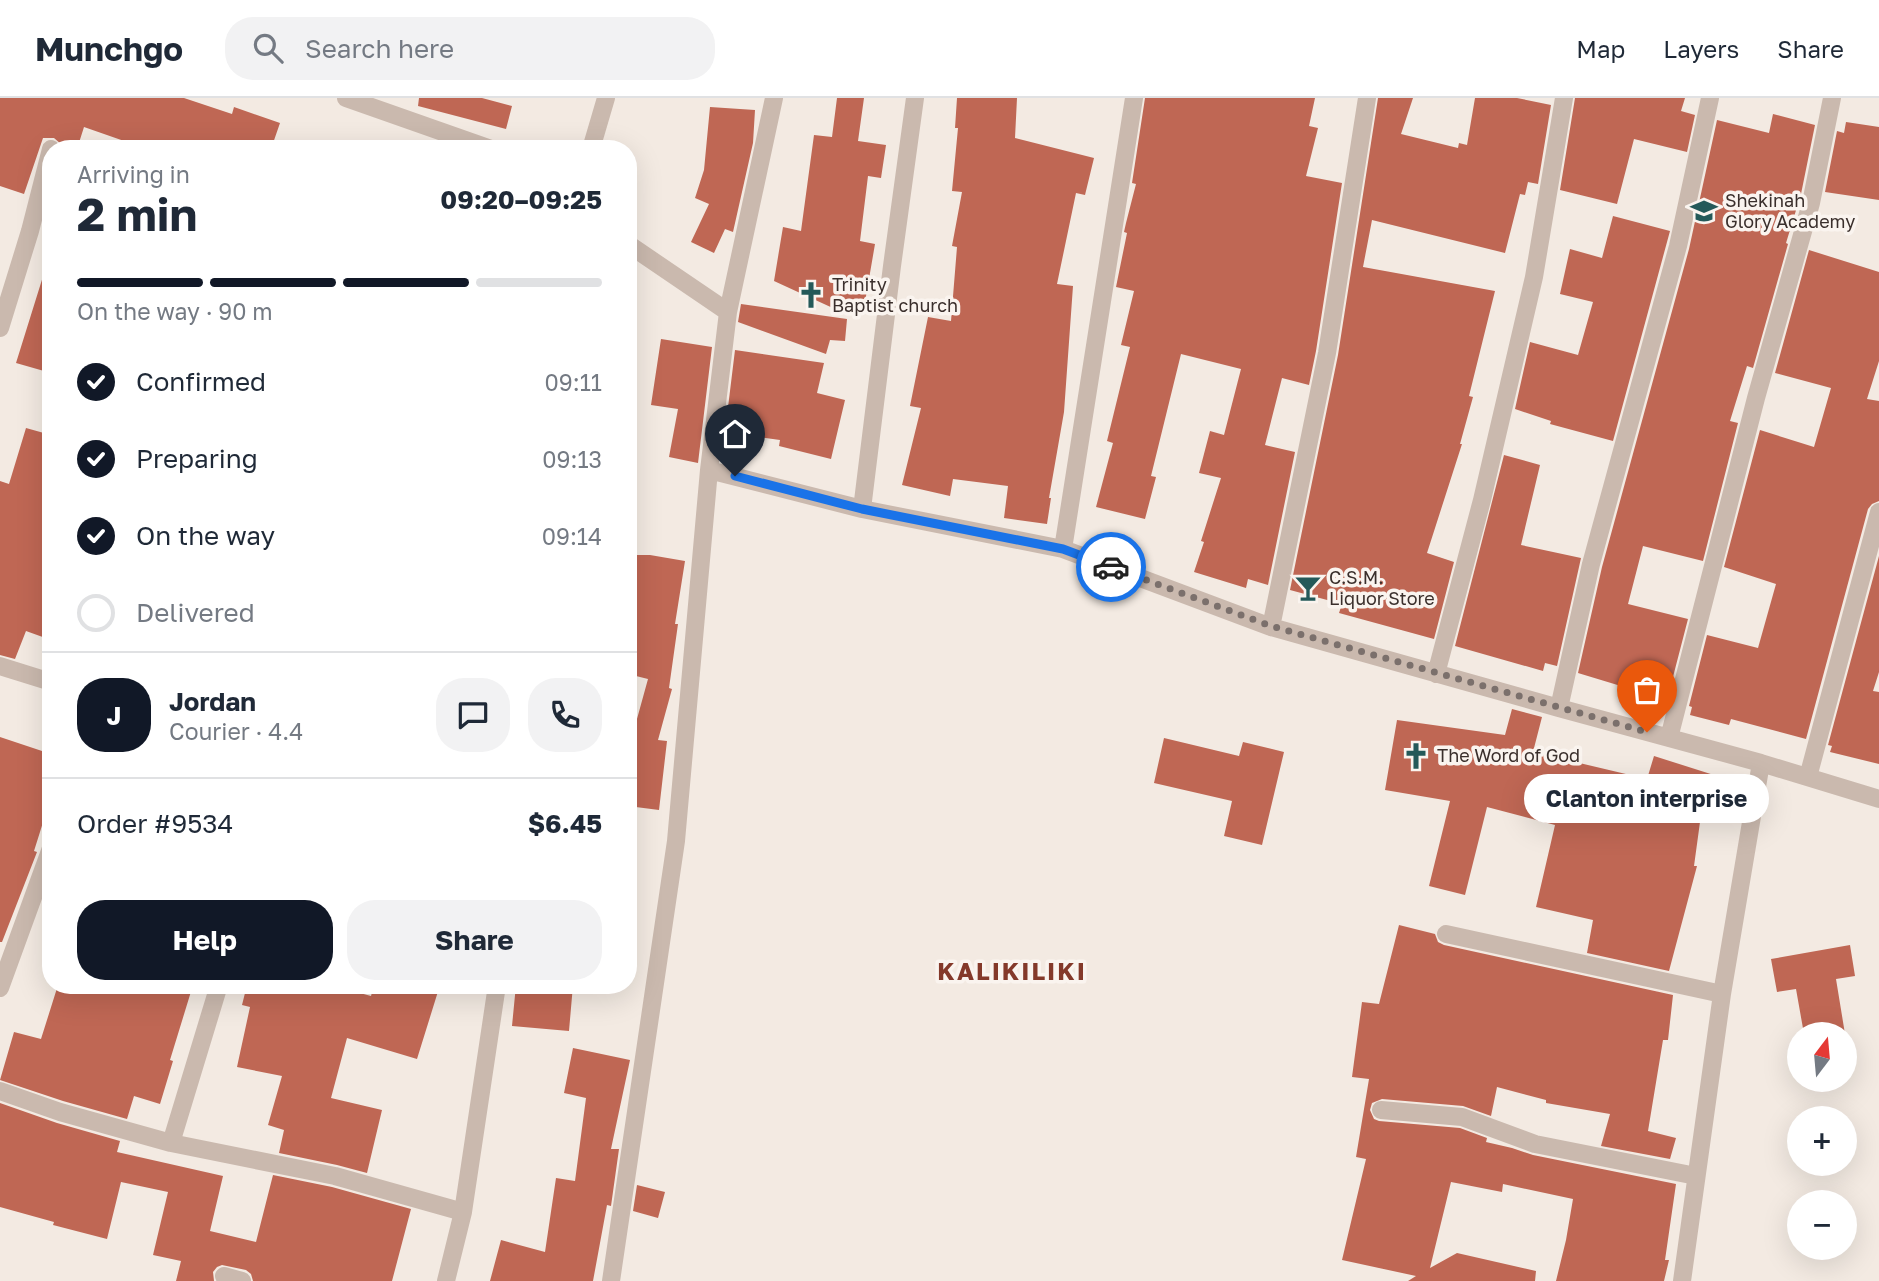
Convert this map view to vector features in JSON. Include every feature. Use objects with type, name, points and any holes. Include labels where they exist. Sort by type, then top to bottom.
[{"type":"street","points":[[346,98],[465,140]]},
{"type":"street","points":[[594,140],[606,98]]},
{"type":"street","points":[[611,1281],[676,841],[709,470],[728,312],[774,98]]},
{"type":"street","points":[[862,509],[891,266],[915,98]]},
{"type":"street","points":[[1063,549],[1134,98]]},
{"type":"street","points":[[1271,626],[1327,353],[1367,98]]},
{"type":"street","points":[[1436,674],[1482,500],[1534,277],[1564,98]]},
{"type":"street","points":[[1559,708],[1591,564],[1678,246],[1710,98]]},
{"type":"street","points":[[1669,738],[1756,398],[1811,203],[1832,98]]},
{"type":"street","points":[[0,328],[42,184]]},
{"type":"street","points":[[637,250],[728,312]]},
{"type":"street","points":[[709,470],[862,509],[1063,549],[1271,626],[1761,763],[1879,799]]},
{"type":"street","points":[[1808,777],[1879,512]]},
{"type":"street","points":[[0,666],[42,679]]},
{"type":"street","points":[[1682,1281],[1722,994],[1761,763]]},
{"type":"street","points":[[0,988],[42,873]]},
{"type":"street","points":[[1446,934],[1722,994]]},
{"type":"street","points":[[171,1143],[216,994]]},
{"type":"street","points":[[446,1281],[463,1212],[496,994]]},
{"type":"street","points":[[0,1091],[60,1112],[171,1143],[335,1176],[463,1212]]},
{"type":"street","points":[[1381,1110],[1462,1117],[1535,1144],[1696,1176]]},
{"type":"street","points":[[224,1276],[242,1281]]},
{"type":"building","points":[[0,98],[184,98],[232,114],[234,107],[280,123],[274,140],[121,140],[84,127],[80,140],[43,138],[24,194],[0,186]]},
{"type":"building","points":[[419,98],[482,98],[512,106],[506,129],[418,106]]},
{"type":"building","points":[[837,98],[864,98],[858,141],[886,145],[881,178],[868,176],[860,241],[875,244],[865,302],[849,299],[848,315],[774,281],[783,227],[801,231],[814,135],[832,137]]},
{"type":"building","points":[[957,98],[1017,98],[1015,138],[1094,158],[1085,195],[1076,193],[1057,284],[1073,286],[1064,412],[1047,524],[1004,518],[1008,486],[953,479],[950,496],[902,485],[921,408],[910,406],[928,317],[951,321],[957,247],[952,246],[962,192],[952,191],[958,128],[955,128]]},
{"type":"building","points":[[1145,98],[1315,98],[1309,126],[1318,128],[1306,176],[1342,183],[1309,385],[1282,378],[1265,445],[1295,452],[1268,585],[1248,579],[1246,588],[1194,572],[1221,478],[1199,473],[1210,431],[1224,435],[1241,369],[1181,354],[1151,476],[1156,477],[1145,519],[1096,507],[1113,443],[1107,441],[1130,347],[1121,345],[1134,291],[1116,287],[1127,233],[1124,232],[1136,184],[1132,183]]},
{"type":"building","points":[[1378,98],[1413,98],[1401,134],[1458,148],[1459,143],[1467,145],[1475,98],[1517,98],[1551,105],[1538,184],[1528,182],[1525,195],[1520,194],[1505,253],[1372,220],[1363,267],[1495,291],[1469,396],[1473,397],[1462,444],[1427,553],[1454,562],[1434,639],[1339,613],[1342,604],[1290,590],[1338,355]]},
{"type":"building","points":[[1575,98],[1685,98],[1681,111],[1695,115],[1687,152],[1634,139],[1617,204],[1560,190]]},
{"type":"building","points":[[710,107],[755,110],[753,143],[733,232],[725,229],[714,253],[691,242],[709,204],[695,198],[704,170]]},
{"type":"building","points":[[1773,114],[1815,125],[1801,194],[1753,368],[1747,366],[1730,421],[1738,423],[1703,561],[1643,546],[1628,604],[1688,619],[1667,700],[1578,673],[1602,567],[1689,249],[1717,120],[1769,133]]},
{"type":"building","points":[[1846,122],[1879,127],[1879,200],[1825,192],[1837,131],[1844,133]]},
{"type":"building","points":[[1613,216],[1670,231],[1613,441],[1550,424],[1551,421],[1515,409],[1530,342],[1578,355],[1593,302],[1560,294],[1570,249],[1602,258]]},
{"type":"building","points":[[1809,250],[1879,272],[1879,361],[1867,399],[1879,401],[1879,501],[1868,509],[1806,739],[1731,719],[1729,725],[1690,715],[1692,707],[1689,706],[1707,635],[1758,648],[1776,584],[1724,567],[1760,430],[1814,447],[1831,388],[1775,373]]},
{"type":"building","points":[[42,280],[42,370],[16,363]]},
{"type":"building","points":[[741,304],[847,319],[845,341],[830,340],[826,354],[738,322]]},
{"type":"building","points":[[661,339],[712,347],[698,463],[669,457],[678,409],[651,405]]},
{"type":"building","points":[[735,350],[824,363],[817,393],[845,400],[831,459],[779,446],[780,440],[725,432]]},
{"type":"building","points":[[26,428],[42,432],[42,637],[26,631],[15,659],[0,655],[0,481],[9,484]]},
{"type":"building","points":[[1504,455],[1540,465],[1521,545],[1581,558],[1557,666],[1545,663],[1543,671],[1455,646]]},
{"type":"building","points":[[637,555],[685,561],[675,624],[678,624],[669,688],[672,689],[658,740],[667,741],[659,810],[637,807],[637,719],[648,679],[637,676]]},
{"type":"building","points":[[1879,556],[1879,672],[1873,691],[1879,692],[1879,764],[1830,752],[1832,746],[1828,745]]},
{"type":"building","points":[[1512,709],[1542,717],[1533,752],[1647,779],[1654,756],[1717,776],[1709,802],[1703,800],[1694,866],[1697,866],[1669,971],[1587,953],[1593,920],[1536,907],[1555,825],[1487,807],[1465,895],[1429,886],[1450,801],[1385,790],[1397,720],[1505,735]]},
{"type":"building","points":[[0,737],[42,751],[42,826],[34,851],[37,852],[0,942]]},
{"type":"building","points":[[1164,738],[1239,756],[1243,742],[1284,752],[1262,845],[1224,836],[1232,801],[1154,783]]},
{"type":"building","points":[[1399,925],[1435,934],[1438,942],[1444,945],[1673,995],[1668,1040],[1663,1040],[1648,1131],[1676,1138],[1670,1159],[1601,1146],[1610,1114],[1546,1103],[1546,1100],[1497,1087],[1491,1116],[1463,1106],[1382,1099],[1372,1103],[1370,1110],[1374,1119],[1379,1121],[1460,1128],[1487,1138],[1486,1142],[1533,1155],[1676,1184],[1665,1260],[1669,1260],[1664,1281],[1556,1281],[1573,1199],[1503,1184],[1502,1192],[1451,1182],[1430,1268],[1457,1253],[1536,1271],[1535,1281],[1408,1281],[1416,1276],[1342,1260],[1366,1159],[1356,1157],[1369,1079],[1352,1077],[1362,1002],[1379,1004]]},
{"type":"building","points":[[1850,945],[1855,976],[1836,979],[1843,1022],[1802,1022],[1796,989],[1777,992],[1771,959]]},
{"type":"building","points":[[55,994],[190,994],[160,1104],[134,1096],[127,1119],[0,1080],[14,1032],[41,1039]]},
{"type":"building","points":[[245,994],[437,994],[417,1059],[347,1038],[331,1098],[382,1110],[367,1173],[279,1153],[284,1130],[268,1125],[282,1076],[237,1067],[250,1007],[242,1005]]},
{"type":"building","points":[[515,994],[572,994],[569,1031],[512,1026]]},
{"type":"building","points":[[573,1048],[630,1060],[611,1149],[619,1149],[611,1206],[607,1205],[593,1281],[490,1281],[501,1240],[545,1252],[556,1178],[575,1181],[586,1098],[564,1093]]},
{"type":"building","points":[[0,1103],[120,1141],[117,1152],[223,1176],[210,1231],[256,1242],[273,1175],[332,1187],[411,1209],[392,1281],[253,1281],[246,1270],[222,1265],[213,1272],[214,1281],[176,1281],[181,1261],[153,1255],[168,1192],[121,1182],[107,1239],[0,1207]]},
{"type":"building","points":[[637,1185],[665,1192],[658,1218],[633,1211]]},
{"type":"way so far","points":[[1111,567],[1271,626],[1647,732]]},
{"type":"place","name":"Shekinah Glory Academy","points":[[1704,211]]},
{"type":"place","name":"Trinity Baptist church","points":[[811,295]]},
{"type":"place","name":"C.S.M. Liquor Store","points":[[1308,588]]},
{"type":"place","name":"Clanton interprise","points":[[1647,732]]},
{"type":"place","name":"The Word of God","points":[[1416,756]]},
{"type":"district","name":"KALIKILIKI","points":[[1012,972]]},
{"type":"route","points":[[735,476],[862,509],[1063,549],[1111,567]]}]
